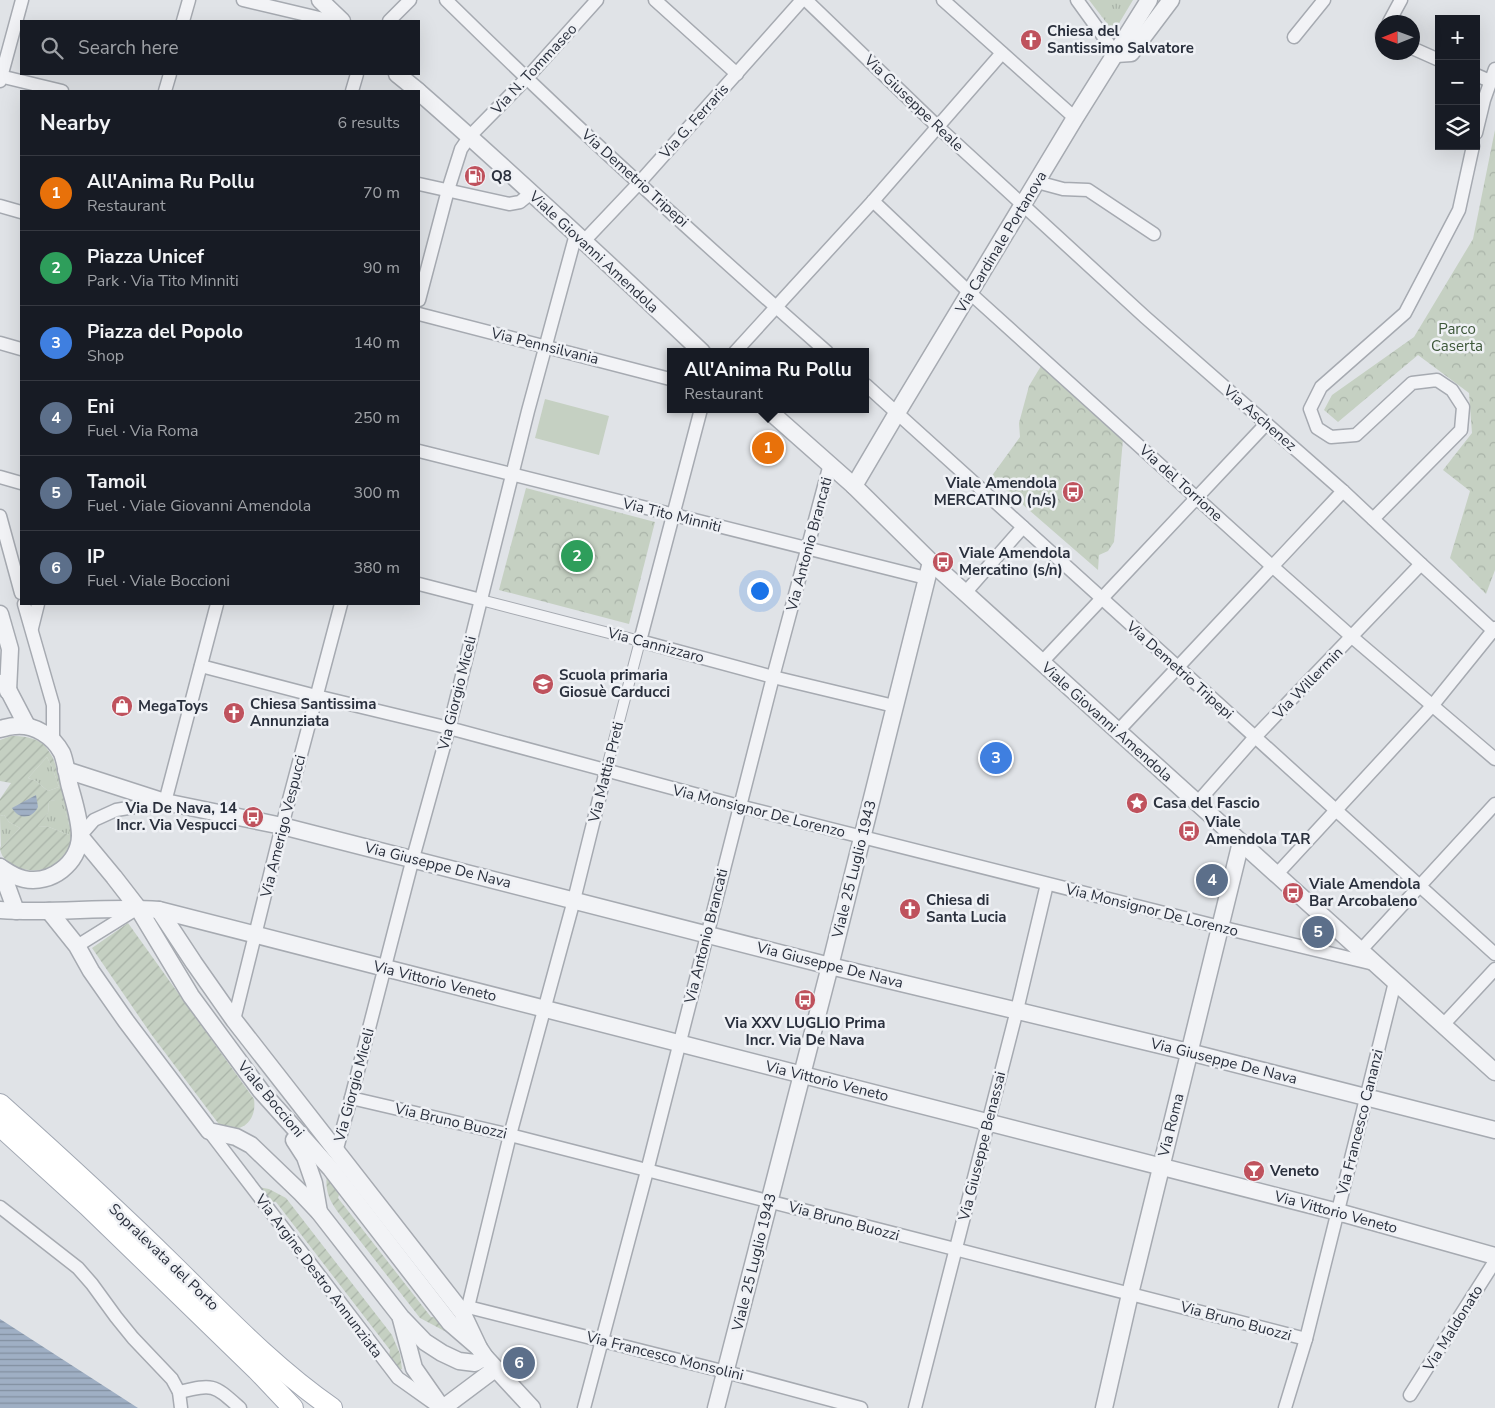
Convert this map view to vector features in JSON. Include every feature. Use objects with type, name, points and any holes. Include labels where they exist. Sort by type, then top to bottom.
[{"type":"main road","name":"Sopralevata del Porto","points":[[0,1104],[39,1150],[153,1246],[256,1346],[294,1379],[332,1408]]},
{"type":"main road","points":[[0,1126],[39,1150],[88,1206],[244,1357],[293,1408]]},
{"type":"street","points":[[22,0],[0,78],[57,90]]},
{"type":"street","points":[[183,20],[189,0]]},
{"type":"street","points":[[243,0],[328,20]]},
{"type":"street","points":[[320,0],[341,20]]},
{"type":"street","points":[[390,20],[410,0]]},
{"type":"street","name":"Via Demetrio Tripepi","points":[[446,0],[526,79],[823,348]]},
{"type":"street","name":"Via N. Tommaseo","points":[[448,190],[461,149],[470,136],[526,79],[597,0]]},
{"type":"street","points":[[655,0],[737,74]]},
{"type":"street","name":"Via G. Ferraris","points":[[580,238],[639,182],[802,0]]},
{"type":"street","name":"Via Giuseppe Reale","points":[[806,0],[1023,206]]},
{"type":"street","points":[[943,0],[1075,118]]},
{"type":"street","points":[[1077,0],[1116,54],[1131,53],[1171,0]]},
{"type":"street","name":"Via Cardinale Portanova","points":[[854,486],[1075,118],[1149,0]]},
{"type":"street","points":[[1294,37],[1324,0]]},
{"type":"street","points":[[1393,15],[1401,0]]},
{"type":"street","points":[[1420,52],[1435,58]]},
{"type":"street","points":[[739,348],[873,202],[1002,53]]},
{"type":"street","points":[[165,90],[170,75]]},
{"type":"street","points":[[352,90],[357,75]]},
{"type":"street","name":"Viale Giovanni Amendola","points":[[398,75],[416,90]]},
{"type":"street","points":[[1480,75],[1493,75],[1480,116]]},
{"type":"street","name":"Viale Giovanni Amendola","points":[[420,94],[470,136],[698,348]]},
{"type":"street","points":[[1373,518],[1461,430],[1463,407],[1452,390],[1437,380],[1412,383],[1356,435],[1332,437],[1318,428],[1310,409],[1321,387],[1405,313],[1460,210],[1472,150]]},
{"type":"street","points":[[1037,182],[1063,188],[1088,190],[1154,234]]},
{"type":"street","points":[[420,184],[509,204],[520,202],[531,193]]},
{"type":"street","points":[[420,296],[448,190]]},
{"type":"street","name":"Via del Torrione","points":[[873,202],[970,293],[1273,567],[1495,759]]},
{"type":"street","points":[[0,206],[20,212]]},
{"type":"street","name":"Via Aschenez","points":[[1023,206],[1145,317],[1373,518],[1420,564],[1494,630]]},
{"type":"street","name":"Via Giorgio Miceli","points":[[336,1152],[352,1098],[413,858],[449,728],[511,474],[545,346],[580,238]]},
{"type":"street","name":"Via Pennsilvania","points":[[420,314],[667,378]]},
{"type":"street","points":[[0,343],[20,349]]},
{"type":"street","name":"Via Demetrio Tripepi","points":[[869,388],[1495,954]]},
{"type":"street","name":"Via Mattia Preti","points":[[465,1309],[574,900],[700,413]]},
{"type":"street","name":"Viale Giovanni Amendola","points":[[772,413],[854,486],[965,593],[1495,1072]]},
{"type":"street","points":[[1042,662],[1266,424]]},
{"type":"street","name":"Via Tito Minniti","points":[[420,451],[926,578]]},
{"type":"street","name":"Via Antonio Brancati","points":[[584,1408],[647,1171],[739,806],[830,464]]},
{"type":"street","points":[[0,477],[20,483]]},
{"type":"street","points":[[1118,732],[1343,491]]},
{"type":"street","points":[[0,516],[20,588]]},
{"type":"street","points":[[965,593],[1022,527]]},
{"type":"street","name":"Viale 25 Luglio 1943","points":[[716,1408],[863,837],[931,562]]},
{"type":"street","name":"Via Willermin","points":[[1197,803],[1255,737],[1420,564]]},
{"type":"street","name":"Via Cannizzaro","points":[[420,584],[773,677],[894,706]]},
{"type":"street","points":[[24,605],[53,705],[53,740]]},
{"type":"street","points":[[32,630],[38,605]]},
{"type":"street","points":[[165,802],[217,605]]},
{"type":"street","name":"Via Amerigo Vespucci","points":[[234,1020],[282,826],[341,605]]},
{"type":"street","points":[[0,614],[10,649],[8,691]]},
{"type":"street","points":[[1277,874],[1432,706],[1494,630]]},
{"type":"street","name":"Via Monsignor De Lorenzo","points":[[201,666],[449,728],[739,806],[1220,927],[1377,964]]},
{"type":"street","points":[[0,675],[27,726]]},
{"type":"street","points":[[0,729],[27,726],[41,731],[53,740],[62,754],[80,836],[71,861],[59,872],[45,879],[26,880],[13,876],[0,867]]},
{"type":"street","name":"Via Giuseppe De Nava","points":[[66,770],[165,802],[282,826],[413,858],[830,966],[1189,1052],[1495,1130]]},
{"type":"street","name":"Via Giuseppe De Nava","points":[[80,836],[94,820],[116,810],[165,802]]},
{"type":"street","points":[[1361,950],[1495,804]]},
{"type":"street","name":"Viale Boccioni","points":[[80,836],[138,908],[191,996],[261,1091],[330,1169],[450,1323],[486,1358],[532,1408]]},
{"type":"street","name":"Via Roma","points":[[1104,1408],[1130,1294],[1241,842]]},
{"type":"street","points":[[0,867],[8,911]]},
{"type":"street","name":"Via Giuseppe Benassai","points":[[915,1408],[1017,1010],[1047,884]]},
{"type":"street","points":[[76,946],[138,908]]},
{"type":"street","name":"Via Vittorio Veneto","points":[[8,911],[138,908],[159,910],[1338,1212],[1495,1256]]},
{"type":"street","name":"Viale Boccioni","points":[[159,910],[234,1020],[336,1152],[465,1309],[486,1358]]},
{"type":"street","name":"Via Argine Destro Annunziata","points":[[49,911],[76,946],[126,1021],[398,1378],[442,1408]]},
{"type":"street","points":[[1443,1025],[1495,969]]},
{"type":"street","name":"Via Francesco Cananzi","points":[[1285,1408],[1306,1339],[1395,982]]},
{"type":"street","points":[[261,1091],[304,1157],[314,1182],[319,1212]]},
{"type":"street","name":"Via Bruno Buozzi","points":[[352,1098],[510,1135],[1306,1339]]},
{"type":"street","name":"Via Argine Destro Annunziata","points":[[209,1131],[236,1137],[251,1145],[301,1193],[319,1212],[401,1317],[425,1342],[459,1361],[475,1363],[486,1358]]},
{"type":"street","points":[[0,1207],[78,1268],[133,1338],[172,1379],[179,1392],[181,1408]]},
{"type":"street","name":"Via Maldonato","points":[[1410,1394],[1495,1261]]},
{"type":"street","name":"Via Francesco Monsolini","points":[[465,1309],[602,1340],[861,1408]]},
{"type":"street","name":"Via Argine Destro Annunziata","points":[[401,1317],[414,1368],[442,1408]]},
{"type":"street","points":[[442,1408],[486,1358]]},
{"type":"street","points":[[179,1392],[203,1386],[214,1388],[222,1392],[240,1408]]},
{"type":"green space","points":[[1089,0],[1133,0],[1118,25],[1109,26]]},
{"type":"green space","name":"Parco Caserta","points":[[1495,130],[1495,570],[1486,594],[1450,558],[1470,491],[1443,470],[1472,433],[1469,393],[1418,355],[1338,422],[1324,410],[1332,395],[1414,337],[1473,239]]},
{"type":"green space","points":[[1041,366],[1123,439],[1114,542],[1108,551],[1099,555],[1098,570],[991,477],[1020,437],[1019,423],[1029,386]]},
{"type":"green space","points":[[545,399],[609,416],[599,455],[535,438]]},
{"type":"green space","points":[[526,488],[655,522],[629,624],[499,590]]},
{"type":"green space","points":[[11,736],[33,739],[44,745],[54,761],[71,815],[73,837],[65,855],[46,869],[23,869],[9,863],[1,853],[0,846],[1,848],[20,828],[9,822],[4,815],[0,816],[0,799],[11,783],[0,781],[0,740]],"holes":[[[47,757],[59,787],[48,791],[36,781],[28,778]],[[62,800],[69,825],[69,835],[49,827],[38,826],[48,813],[49,801]]]},
{"type":"green space","points":[[47,757],[59,787],[48,791],[36,781],[28,778]]},
{"type":"green space","points":[[62,799],[69,825],[69,835],[49,827],[37,826],[48,813],[49,801]]},
{"type":"green space","points":[[4,815],[9,822],[20,828],[1,848],[0,816]]},
{"type":"green space","points":[[128,923],[254,1099],[253,1114],[246,1124],[241,1127],[229,1129],[221,1127],[151,1034],[92,948]]},
{"type":"green space","points":[[327,1171],[341,1188],[338,1198],[431,1317],[439,1318],[452,1335],[420,1318],[340,1215],[328,1194]]},
{"type":"green space","points":[[258,1187],[269,1189],[286,1198],[392,1335],[400,1354],[402,1369],[400,1370],[389,1356],[390,1350],[276,1202],[267,1201]]},
{"type":"water","points":[[36,795],[38,807],[29,816],[18,815],[12,808]]},
{"type":"water","points":[[0,1319],[138,1408],[0,1408]]},
{"type":"place","name":"Chiesa del Santissimo Salvatore","points":[[1031,40]]},
{"type":"place","name":"Q8","points":[[475,176]]},
{"type":"place","name":"All'Anima Ru Pollu","points":[[768,448]]},
{"type":"place","name":"Viale Amendola MERCATINO (n/s)","points":[[1073,492]]},
{"type":"place","name":"Piazza Unicef","points":[[577,556]]},
{"type":"place","name":"Viale Amendola Mercatino (s/n)","points":[[943,562]]},
{"type":"place","name":"Scuola primaria Giosuè Carducci","points":[[543,684]]},
{"type":"place","name":"MegaToys","points":[[122,706]]},
{"type":"place","name":"Chiesa Santissima Annunziata","points":[[234,713]]},
{"type":"place","name":"Piazza del Popolo","points":[[996,758]]},
{"type":"place","name":"Casa del Fascio","points":[[1137,803]]},
{"type":"place","name":"Via De Nava, 14 Incr. Via Vespucci","points":[[253,817]]},
{"type":"place","name":"Viale Amendola TAR","points":[[1189,831]]},
{"type":"place","name":"Eni","points":[[1212,880]]},
{"type":"place","name":"Viale Amendola Bar Arcobaleno","points":[[1293,893]]},
{"type":"place","name":"Chiesa di Santa Lucia","points":[[910,909]]},
{"type":"place","name":"Tamoil","points":[[1318,932]]},
{"type":"place","name":"Via XXV LUGLIO Prima Incr. Via De Nava","points":[[805,1000]]},
{"type":"place","name":"Veneto","points":[[1254,1171]]},
{"type":"place","name":"IP","points":[[519,1363]]}]
